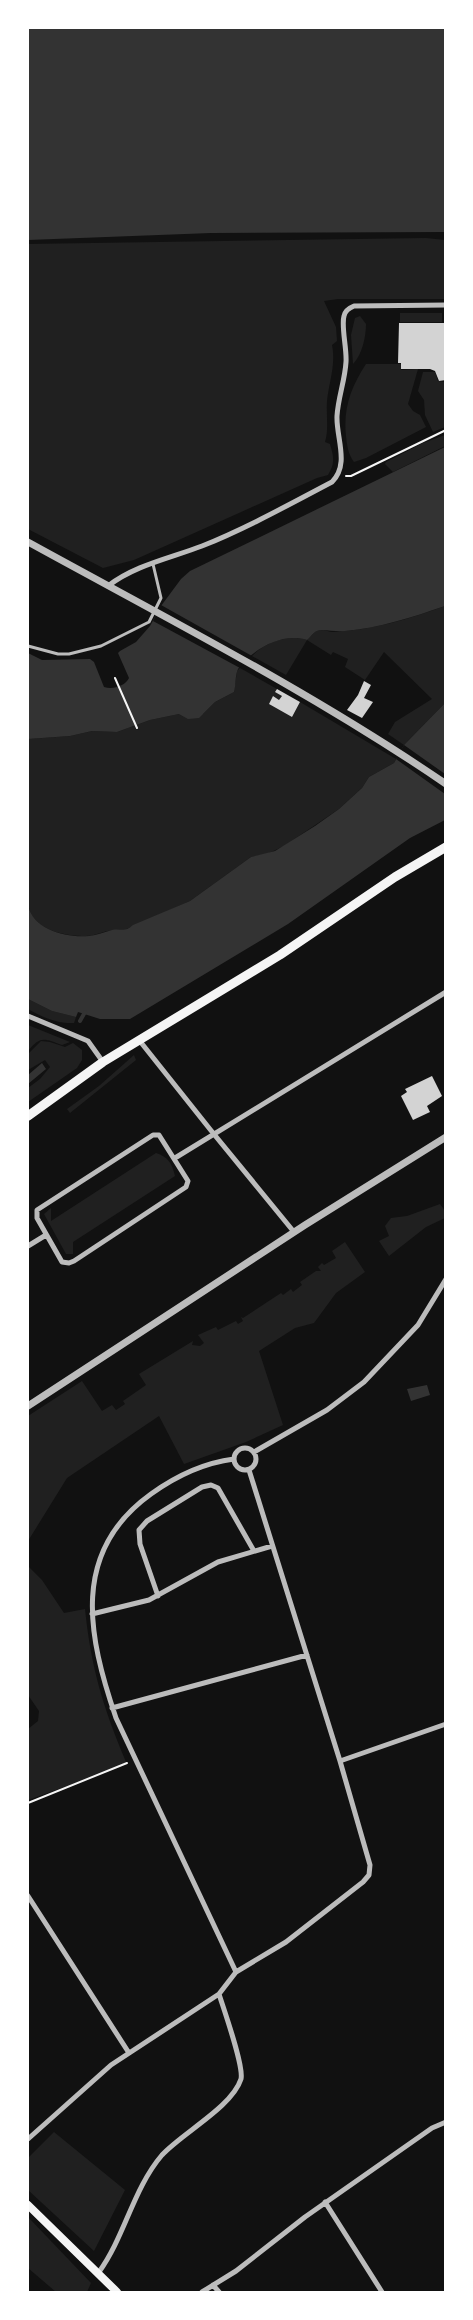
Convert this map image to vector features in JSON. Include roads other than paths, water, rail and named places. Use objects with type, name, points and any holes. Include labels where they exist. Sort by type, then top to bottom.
[{"type":"main road","points":[[28,1116],[103,1062],[280,955],[395,877],[446,847]]},
{"type":"main road","points":[[28,2205],[99,2272],[117,2292]]},
{"type":"street","points":[[108,586],[122,576],[221,538],[328,484],[339,476],[342,464],[337,432],[337,413],[346,364],[347,346],[343,318],[345,312],[354,306],[446,305]]},
{"type":"street","points":[[28,542],[246,662],[400,752],[446,784]]},
{"type":"street","points":[[175,1158],[212,1133],[446,992]]},
{"type":"street","points":[[28,1016],[88,1041],[103,1062]]},
{"type":"street","points":[[139,1040],[212,1133],[294,1232]]},
{"type":"street","points":[[158,1135],[175,1158],[188,1179],[186,1187],[74,1261],[69,1263],[62,1262],[37,1218],[37,1210],[40,1207],[149,1137],[158,1135]]},
{"type":"street","points":[[28,1406],[294,1232],[446,1137]]},
{"type":"street","points":[[28,1246],[46,1235]]},
{"type":"street","points":[[254,1452],[327,1410],[364,1382],[418,1326],[446,1279]]},
{"type":"street","points":[[242,1448],[249,1448],[254,1452],[256,1462],[249,1470],[238,1468],[234,1458],[236,1452],[242,1448]]},
{"type":"street","points":[[234,1458],[219,1461],[176,1477],[141,1501],[127,1515],[108,1538],[101,1553],[93,1584],[92,1614],[101,1674],[112,1708],[134,1759],[236,1972]]},
{"type":"street","points":[[28,2139],[111,2064],[219,1994],[236,1972],[286,1942],[369,1875],[370,1865],[340,1760],[249,1470]]},
{"type":"street","points":[[158,1596],[140,1544],[139,1530],[147,1521],[202,1487],[210,1485],[218,1488],[254,1551]]},
{"type":"street","points":[[92,1614],[135,1605],[158,1596],[213,1564],[272,1546]]},
{"type":"street","points":[[112,1708],[307,1655]]},
{"type":"street","points":[[340,1760],[446,1724]]},
{"type":"street","points":[[28,1896],[129,2053]]},
{"type":"street","points":[[99,2272],[114,2247],[142,2186],[162,2155],[226,2101],[241,2077],[240,2064],[219,1994]]},
{"type":"street","points":[[202,2292],[236,2271],[325,2202],[398,2150],[446,2122]]},
{"type":"street","points":[[325,2202],[382,2292]]},
{"type":"street","points":[[213,2285],[218,2292]]},
{"type":"lane","points":[[28,646],[58,654],[85,651],[117,640],[149,622],[161,598],[153,564]]},
{"type":"waterway","points":[[80,1021],[85,1012]]}]
